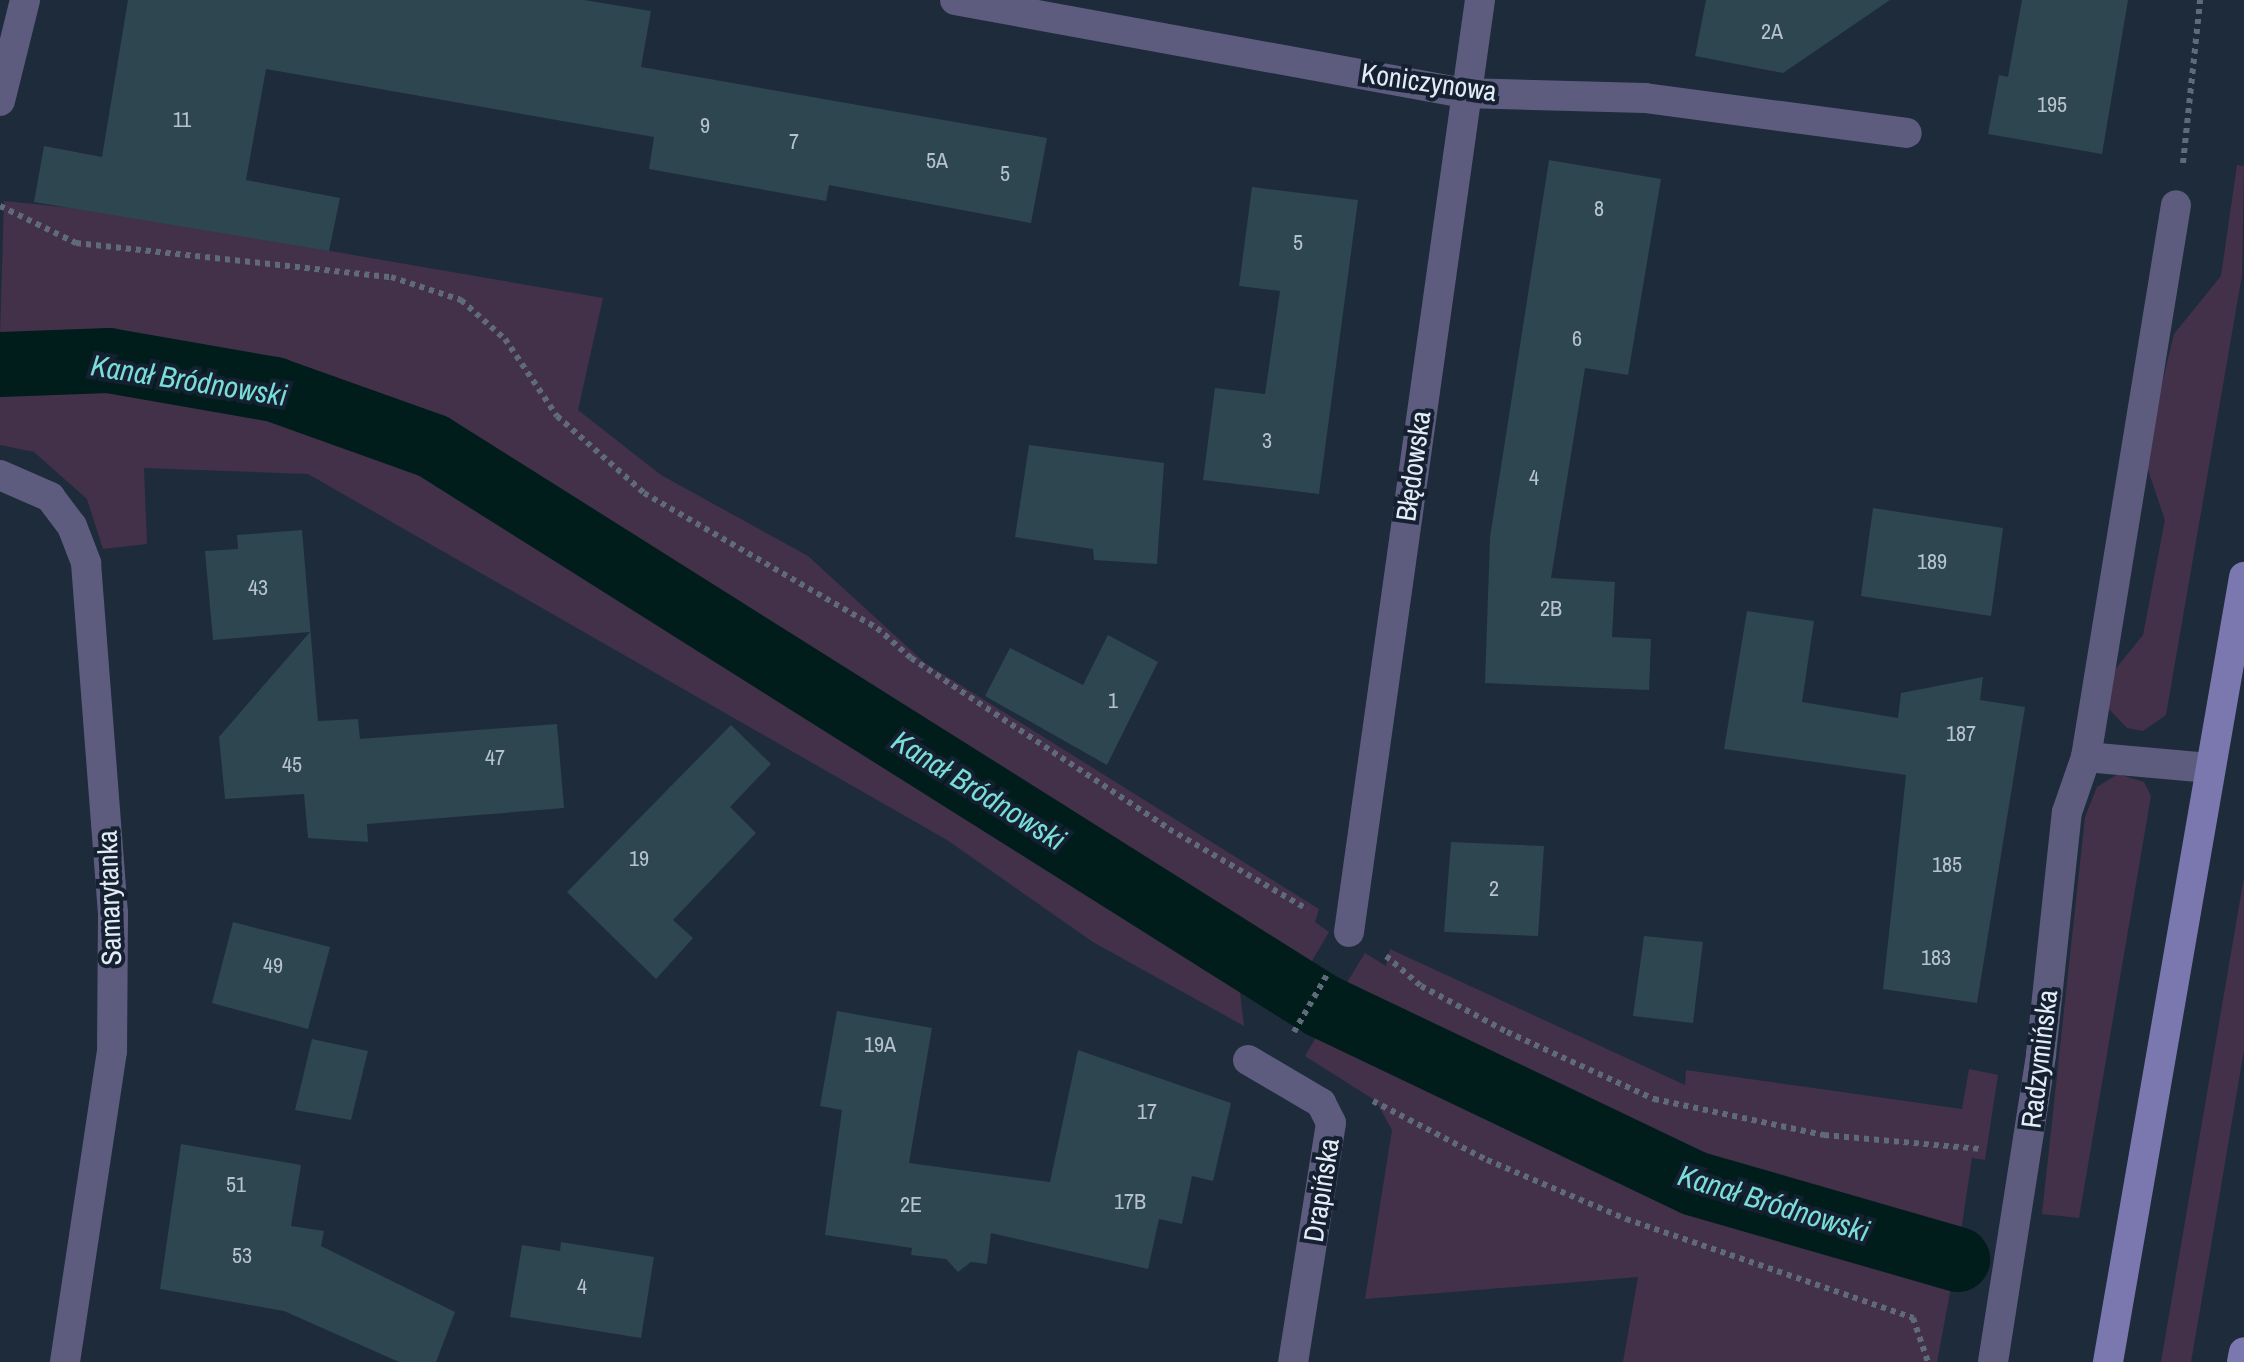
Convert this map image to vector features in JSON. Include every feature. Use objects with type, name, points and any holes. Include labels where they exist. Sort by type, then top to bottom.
[{"type":"main road","points":[[2108,1362],[2244,577]]},
{"type":"main road","points":[[2242,1362],[2244,1352]]},
{"type":"street","points":[[0,101],[25,0]]},
{"type":"street","name":"Koniczynowa","points":[[955,0],[1464,93],[1644,98],[1907,132]]},
{"type":"street","name":"Błędowska","points":[[1342,946],[1480,0]]},
{"type":"street","name":"Radzymińska","points":[[1993,1362],[2041,1054],[2067,812],[2086,757],[2176,205]]},
{"type":"street","name":"Samarytanka","points":[[0,475],[50,497],[72,526],[86,563],[114,913],[112,1051],[65,1362]]},
{"type":"street","points":[[2086,757],[2210,768]]},
{"type":"street","name":"Drapińska","points":[[1248,1060],[1321,1103],[1331,1123],[1293,1362]]},
{"type":"path","points":[[2176,205],[2198,68],[2200,0]]},
{"type":"path","points":[[0,206],[76,243],[391,277],[461,300],[505,339],[557,416],[644,492],[877,628],[911,658],[1169,829],[1307,909]]},
{"type":"path","points":[[1287,1045],[1342,946]]},
{"type":"path","points":[[1406,974],[1507,1032],[1654,1100],[1824,1135],[1993,1150]]},
{"type":"path","points":[[1357,1099],[1379,1103],[1486,1160],[1626,1219],[1913,1318],[1928,1362]]},
{"type":"shaded area","points":[[2237,165],[2244,166],[2242,275],[2166,715],[2143,731],[2127,728],[2106,706],[2109,677],[2143,635],[2165,520],[2144,458],[2174,334],[2221,276]]},
{"type":"shaded area","points":[[4,201],[92,210],[603,298],[578,410],[661,475],[808,556],[925,663],[1319,909],[1315,922],[1329,932],[1306,971],[459,436],[284,371],[169,347],[0,337]]},
{"type":"shaded area","points":[[0,379],[87,380],[226,397],[413,460],[664,611],[1238,976],[1244,1026],[1093,942],[947,840],[308,474],[144,468],[147,544],[103,549],[87,499],[34,452],[0,445]]},
{"type":"shaded area","points":[[2118,774],[2144,782],[2151,796],[2079,1218],[2042,1214],[2085,817],[2097,787]]},
{"type":"shaded area","points":[[2244,877],[2244,1050],[2211,1246],[2191,1362],[2161,1362]]},
{"type":"shaded area","points":[[1390,949],[1685,1085],[1686,1070],[1962,1109],[1969,1069],[1998,1075],[1985,1160],[1972,1158],[1960,1238],[1689,1161],[1472,1059],[1343,989],[1365,953],[1386,966]]},
{"type":"shaded area","points":[[1324,1024],[1528,1138],[1682,1203],[1953,1277],[1937,1362],[1623,1362],[1638,1277],[1365,1299],[1392,1130],[1376,1101],[1305,1056]]},
{"type":"building","points":[[128,0],[584,0],[651,11],[641,67],[1047,138],[1031,223],[829,185],[826,201],[649,169],[654,137],[266,69],[246,180],[340,198],[329,251],[34,202],[44,146],[102,157]]},
{"type":"building","points":[[1706,0],[1890,0],[1783,73],[1695,56]]},
{"type":"building","points":[[2022,0],[2128,0],[2102,154],[1988,134],[1999,75],[2008,77]]},
{"type":"building","points":[[1549,160],[1661,179],[1628,375],[1585,368],[1551,578],[1615,582],[1612,637],[1651,639],[1649,690],[1485,683],[1490,537]]},
{"type":"building","points":[[1252,187],[1358,200],[1319,494],[1203,480],[1215,388],[1265,394],[1280,291],[1239,286]]},
{"type":"building","points":[[1029,445],[1164,463],[1157,564],[1094,560],[1093,549],[1015,537]]},
{"type":"building","points":[[1873,508],[2003,528],[1991,616],[1861,596]]},
{"type":"building","points":[[302,530],[318,721],[358,719],[360,739],[557,724],[564,808],[367,824],[368,842],[308,838],[304,794],[225,799],[219,737],[310,632],[213,640],[205,551],[238,549],[237,535]]},
{"type":"building","points":[[1747,611],[1814,621],[1802,702],[1898,718],[1901,693],[1983,677],[1980,700],[2025,707],[1977,1003],[1883,989],[1906,775],[1724,749]]},
{"type":"building","points":[[1108,635],[1158,662],[1107,765],[985,696],[1010,648],[1083,685]]},
{"type":"building","points":[[731,725],[771,764],[730,807],[756,833],[673,920],[693,938],[656,979],[567,892]]},
{"type":"building","points":[[1451,842],[1544,846],[1538,936],[1444,932]]},
{"type":"building","points":[[233,922],[330,947],[308,1029],[212,1003]]},
{"type":"building","points":[[1644,936],[1703,942],[1693,1023],[1633,1016]]},
{"type":"building","points":[[837,1011],[932,1028],[909,1163],[1050,1182],[1078,1050],[1231,1103],[1213,1181],[1192,1176],[1182,1224],[1159,1219],[1148,1269],[991,1233],[987,1264],[971,1262],[958,1272],[946,1259],[911,1255],[912,1248],[825,1235],[842,1110],[820,1106]]},
{"type":"building","points":[[312,1039],[368,1051],[351,1120],[295,1110]]},
{"type":"building","points":[[181,1144],[301,1165],[291,1226],[324,1231],[321,1246],[455,1312],[436,1362],[399,1362],[284,1311],[160,1289]]},
{"type":"building","points":[[561,1242],[654,1257],[641,1338],[510,1317],[522,1245],[560,1251]]},
{"type":"waterway","name":"Kanał Bródnowski","points":[[0,364],[108,360],[274,389],[433,446],[1321,1005],[1694,1183],[1957,1259]]}]
